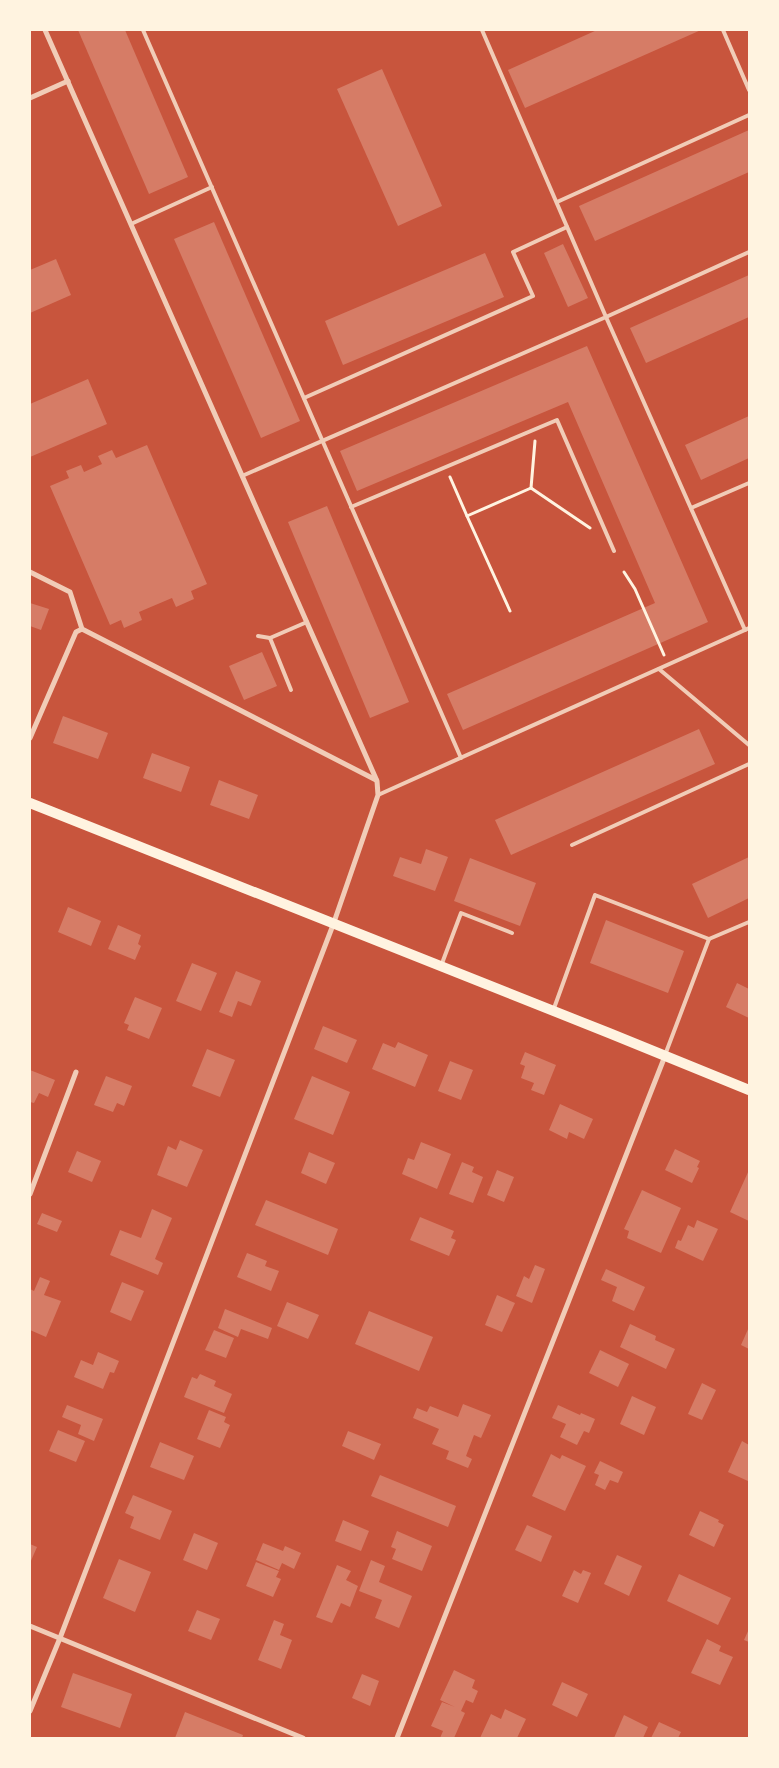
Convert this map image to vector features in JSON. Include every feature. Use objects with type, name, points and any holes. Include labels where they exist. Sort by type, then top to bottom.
[{"type":"main road","points":[[30,803],[749,1090]]},
{"type":"street","points":[[30,1711],[60,1638],[333,924],[378,795],[377,781],[45,30]]},
{"type":"street","points":[[30,98],[68,81]]},
{"type":"street","points":[[30,572],[70,592],[82,629],[377,781]]},
{"type":"street","points":[[30,738],[76,632],[82,629]]},
{"type":"street","points":[[397,1738],[665,1056]]},
{"type":"street","points":[[30,1194],[76,1072]]},
{"type":"street","points":[[30,1626],[303,1738]]},
{"type":"lane","points":[[143,30],[461,758]]},
{"type":"lane","points":[[378,795],[747,629],[606,317],[482,30]]},
{"type":"lane","points":[[723,30],[749,90]]},
{"type":"lane","points":[[557,202],[749,115]]},
{"type":"lane","points":[[131,224],[212,187]]},
{"type":"lane","points":[[304,398],[533,296],[513,252],[567,227]]},
{"type":"lane","points":[[242,476],[606,317],[749,252]]},
{"type":"lane","points":[[351,507],[557,420],[614,551]]},
{"type":"lane","points":[[691,508],[749,482]]},
{"type":"lane","points":[[258,636],[270,638],[307,622]]},
{"type":"lane","points":[[270,638],[291,690]]},
{"type":"lane","points":[[659,668],[749,745]]},
{"type":"lane","points":[[572,846],[749,764]]},
{"type":"lane","points":[[553,1011],[596,895],[709,939],[749,922]]},
{"type":"lane","points":[[441,966],[461,913],[512,933]]},
{"type":"lane","points":[[665,1056],[709,939]]},
{"type":"path","points":[[531,488],[537,429]]},
{"type":"path","points":[[446,467],[510,611]]},
{"type":"path","points":[[467,516],[531,488]]},
{"type":"path","points":[[531,488],[610,541]]},
{"type":"path","points":[[624,572],[635,589],[668,664]]},
{"type":"building","points":[[78,30],[125,30],[188,177],[149,194]]},
{"type":"building","points":[[597,30],[701,30],[525,108],[508,70]]},
{"type":"building","points":[[382,69],[442,206],[398,226],[337,89]]},
{"type":"building","points":[[749,130],[749,172],[595,241],[579,206]]},
{"type":"building","points":[[214,222],[300,421],[261,438],[174,239]]},
{"type":"building","points":[[563,244],[588,298],[568,307],[544,253]]},
{"type":"building","points":[[485,253],[504,297],[343,365],[325,321]]},
{"type":"building","points":[[56,259],[71,295],[30,313],[30,270]]},
{"type":"building","points":[[749,275],[749,317],[646,363],[630,328]]},
{"type":"building","points":[[587,346],[708,622],[463,730],[447,694],[655,603],[568,402],[357,491],[340,451]]},
{"type":"building","points":[[88,379],[107,424],[30,457],[30,404]]},
{"type":"building","points":[[749,416],[749,458],[701,480],[685,445]]},
{"type":"building","points":[[147,445],[207,584],[191,591],[194,599],[176,607],[172,598],[139,612],[142,620],[124,628],[121,620],[110,625],[50,486],[69,478],[66,471],[81,465],[84,472],[102,464],[98,456],[112,450],[116,458]]},
{"type":"building","points":[[327,506],[409,702],[370,718],[288,522]]},
{"type":"building","points":[[30,603],[49,609],[41,630],[30,626]]},
{"type":"building","points":[[262,652],[277,686],[244,700],[229,666]]},
{"type":"building","points":[[63,716],[108,733],[98,759],[53,743]]},
{"type":"building","points":[[699,729],[715,764],[511,855],[495,820]]},
{"type":"building","points":[[152,753],[190,767],[181,792],[143,778]]},
{"type":"building","points":[[219,780],[258,795],[249,819],[210,805]]},
{"type":"building","points":[[426,849],[448,857],[435,891],[393,876],[400,857],[421,864]]},
{"type":"building","points":[[749,857],[749,898],[708,918],[692,884]]},
{"type":"building","points":[[470,858],[536,883],[520,926],[454,901]]},
{"type":"building","points":[[68,907],[101,921],[91,946],[58,932]]},
{"type":"building","points":[[606,920],[684,951],[668,993],[590,963]]},
{"type":"building","points":[[118,925],[141,935],[138,944],[141,946],[135,960],[108,949]]},
{"type":"building","points":[[192,963],[217,973],[201,1011],[176,1001]]},
{"type":"building","points":[[236,971],[261,981],[251,1006],[238,1001],[232,1017],[219,1012]]},
{"type":"building","points":[[737,983],[749,989],[749,1018],[726,1007]]},
{"type":"building","points":[[135,997],[162,1008],[149,1039],[127,1030],[129,1025],[124,1023]]},
{"type":"building","points":[[323,1026],[357,1040],[347,1063],[314,1049]]},
{"type":"building","points":[[398,1042],[428,1055],[415,1087],[372,1069],[383,1043],[395,1048]]},
{"type":"building","points":[[207,1049],[235,1060],[220,1097],[192,1086]]},
{"type":"building","points":[[525,1052],[556,1065],[544,1095],[531,1090],[534,1083],[521,1078],[525,1066],[520,1064]]},
{"type":"building","points":[[450,1061],[473,1070],[461,1100],[438,1091]]},
{"type":"building","points":[[30,1070],[55,1080],[48,1097],[39,1093],[34,1103],[30,1102]]},
{"type":"building","points":[[106,1076],[132,1086],[124,1106],[117,1103],[113,1112],[94,1105]]},
{"type":"building","points":[[312,1076],[350,1092],[333,1135],[294,1119]]},
{"type":"building","points":[[560,1104],[593,1119],[584,1139],[569,1132],[567,1139],[549,1130]]},
{"type":"building","points":[[180,1140],[203,1150],[187,1187],[157,1175],[168,1146],[176,1150]]},
{"type":"building","points":[[421,1142],[451,1154],[437,1189],[402,1174],[408,1158],[414,1160]]},
{"type":"building","points":[[675,1149],[700,1161],[692,1183],[665,1170]]},
{"type":"building","points":[[77,1151],[101,1161],[92,1182],[68,1172]]},
{"type":"building","points":[[309,1152],[335,1163],[326,1184],[301,1173]]},
{"type":"building","points":[[462,1162],[474,1167],[472,1172],[483,1177],[473,1203],[449,1194]]},
{"type":"building","points":[[497,1170],[514,1177],[504,1202],[487,1195]]},
{"type":"building","points":[[749,1170],[749,1221],[730,1212]]},
{"type":"building","points":[[642,1190],[681,1208],[661,1253],[627,1238],[629,1231],[624,1229]]},
{"type":"building","points":[[266,1200],[338,1229],[328,1255],[255,1225]]},
{"type":"building","points":[[152,1209],[172,1218],[155,1259],[163,1263],[158,1275],[110,1255],[120,1230],[141,1238]]},
{"type":"building","points":[[42,1213],[62,1221],[57,1232],[37,1224]]},
{"type":"building","points":[[420,1217],[454,1231],[451,1238],[456,1240],[449,1256],[410,1240]]},
{"type":"building","points":[[697,1220],[718,1229],[703,1261],[675,1248],[678,1240],[681,1241],[688,1225],[694,1228]]},
{"type":"building","points":[[247,1253],[267,1261],[265,1266],[279,1271],[271,1291],[237,1277]]},
{"type":"building","points":[[535,1265],[545,1269],[532,1303],[516,1296],[524,1276],[529,1279]]},
{"type":"building","points":[[606,1269],[645,1287],[634,1311],[612,1301],[617,1287],[601,1280]]},
{"type":"building","points":[[40,1277],[50,1281],[44,1295],[61,1301],[46,1337],[30,1330],[30,1289],[34,1291]]},
{"type":"building","points":[[122,1282],[144,1291],[131,1321],[110,1312]]},
{"type":"building","points":[[497,1295],[515,1303],[502,1332],[485,1325]]},
{"type":"building","points":[[287,1302],[319,1315],[308,1339],[277,1326]]},
{"type":"building","points":[[225,1309],[272,1328],[268,1339],[241,1329],[238,1337],[218,1328]]},
{"type":"building","points":[[369,1311],[433,1337],[419,1371],[355,1344]]},
{"type":"building","points":[[630,1324],[656,1336],[655,1340],[675,1349],[666,1369],[620,1347]]},
{"type":"building","points":[[749,1327],[749,1349],[741,1345]]},
{"type":"building","points":[[214,1330],[234,1338],[226,1358],[205,1350]]},
{"type":"building","points":[[600,1350],[629,1364],[618,1387],[589,1373]]},
{"type":"building","points":[[98,1352],[119,1361],[114,1373],[110,1372],[103,1389],[74,1377],[81,1360],[93,1365]]},
{"type":"building","points":[[200,1374],[216,1381],[214,1386],[232,1394],[224,1413],[184,1397],[192,1377],[197,1379]]},
{"type":"building","points":[[702,1383],[716,1390],[702,1420],[688,1414]]},
{"type":"building","points":[[632,1396],[656,1407],[644,1435],[620,1424]]},
{"type":"building","points":[[463,1404],[491,1415],[481,1438],[474,1435],[466,1456],[472,1459],[468,1468],[446,1459],[449,1451],[432,1444],[439,1429],[413,1418],[417,1408],[427,1412],[430,1406],[458,1417]]},
{"type":"building","points":[[67,1405],[103,1419],[94,1441],[78,1434],[81,1425],[62,1417]]},
{"type":"building","points":[[558,1405],[580,1415],[581,1413],[595,1419],[589,1433],[584,1431],[577,1445],[560,1437],[566,1424],[552,1418]]},
{"type":"building","points":[[209,1410],[226,1417],[224,1422],[230,1425],[220,1448],[197,1439]]},
{"type":"building","points":[[58,1430],[85,1441],[76,1462],[49,1451]]},
{"type":"building","points":[[348,1431],[381,1444],[374,1460],[342,1446]]},
{"type":"building","points":[[742,1441],[749,1445],[748,1481],[728,1472]]},
{"type":"building","points":[[160,1442],[194,1456],[184,1480],[150,1467]]},
{"type":"building","points":[[551,1454],[560,1459],[562,1455],[586,1466],[565,1511],[532,1496]]},
{"type":"building","points":[[600,1461],[623,1472],[618,1483],[610,1480],[605,1490],[595,1485],[599,1475],[594,1473]]},
{"type":"building","points":[[380,1475],[456,1506],[448,1527],[371,1496]]},
{"type":"building","points":[[133,1495],[172,1511],[160,1540],[130,1528],[134,1517],[125,1513]]},
{"type":"building","points":[[700,1511],[719,1520],[718,1522],[724,1525],[714,1547],[689,1535]]},
{"type":"building","points":[[343,1520],[369,1531],[361,1551],[335,1541]]},
{"type":"building","points":[[527,1525],[552,1536],[541,1562],[515,1550]]},
{"type":"building","points":[[397,1531],[432,1546],[422,1571],[392,1559],[396,1549],[391,1547]]},
{"type":"building","points":[[194,1533],[218,1543],[207,1570],[183,1560]]},
{"type":"building","points":[[263,1543],[283,1551],[285,1546],[301,1553],[294,1569],[282,1563],[279,1570],[256,1560]]},
{"type":"building","points":[[30,1544],[37,1547],[30,1563]]},
{"type":"building","points":[[617,1555],[642,1566],[629,1596],[604,1584]]},
{"type":"building","points":[[119,1559],[151,1572],[135,1612],[103,1598]]},
{"type":"building","points":[[371,1560],[385,1566],[379,1582],[412,1596],[399,1628],[375,1618],[382,1600],[359,1591]]},
{"type":"building","points":[[256,1562],[279,1571],[276,1577],[281,1579],[273,1597],[246,1586]]},
{"type":"building","points":[[337,1565],[351,1571],[346,1580],[358,1586],[350,1607],[341,1603],[332,1623],[316,1617]]},
{"type":"building","points":[[574,1570],[581,1574],[583,1570],[591,1573],[578,1603],[562,1596]]},
{"type":"building","points":[[679,1574],[731,1598],[718,1625],[667,1601]]},
{"type":"building","points":[[197,1610],[220,1619],[211,1640],[188,1631]]},
{"type":"building","points":[[274,1620],[284,1624],[280,1635],[292,1640],[281,1669],[258,1660]]},
{"type":"building","points":[[749,1629],[749,1642],[744,1640]]},
{"type":"building","points":[[707,1639],[721,1646],[719,1651],[733,1657],[720,1685],[691,1673]]},
{"type":"building","points":[[454,1670],[475,1680],[472,1688],[478,1691],[473,1703],[466,1700],[461,1711],[465,1713],[454,1738],[440,1738],[443,1731],[431,1726],[442,1702],[455,1707],[440,1700]]},
{"type":"building","points":[[73,1673],[132,1694],[120,1728],[61,1707]]},
{"type":"building","points":[[362,1674],[379,1681],[370,1706],[352,1698]]},
{"type":"building","points":[[562,1682],[588,1694],[577,1717],[552,1705]]},
{"type":"building","points":[[505,1709],[526,1719],[517,1738],[480,1738],[491,1714],[501,1719]]},
{"type":"building","points":[[185,1712],[243,1735],[242,1738],[175,1738]]},
{"type":"building","points":[[624,1715],[648,1727],[643,1738],[614,1738]]},
{"type":"building","points":[[659,1722],[681,1732],[678,1738],[651,1738]]}]
